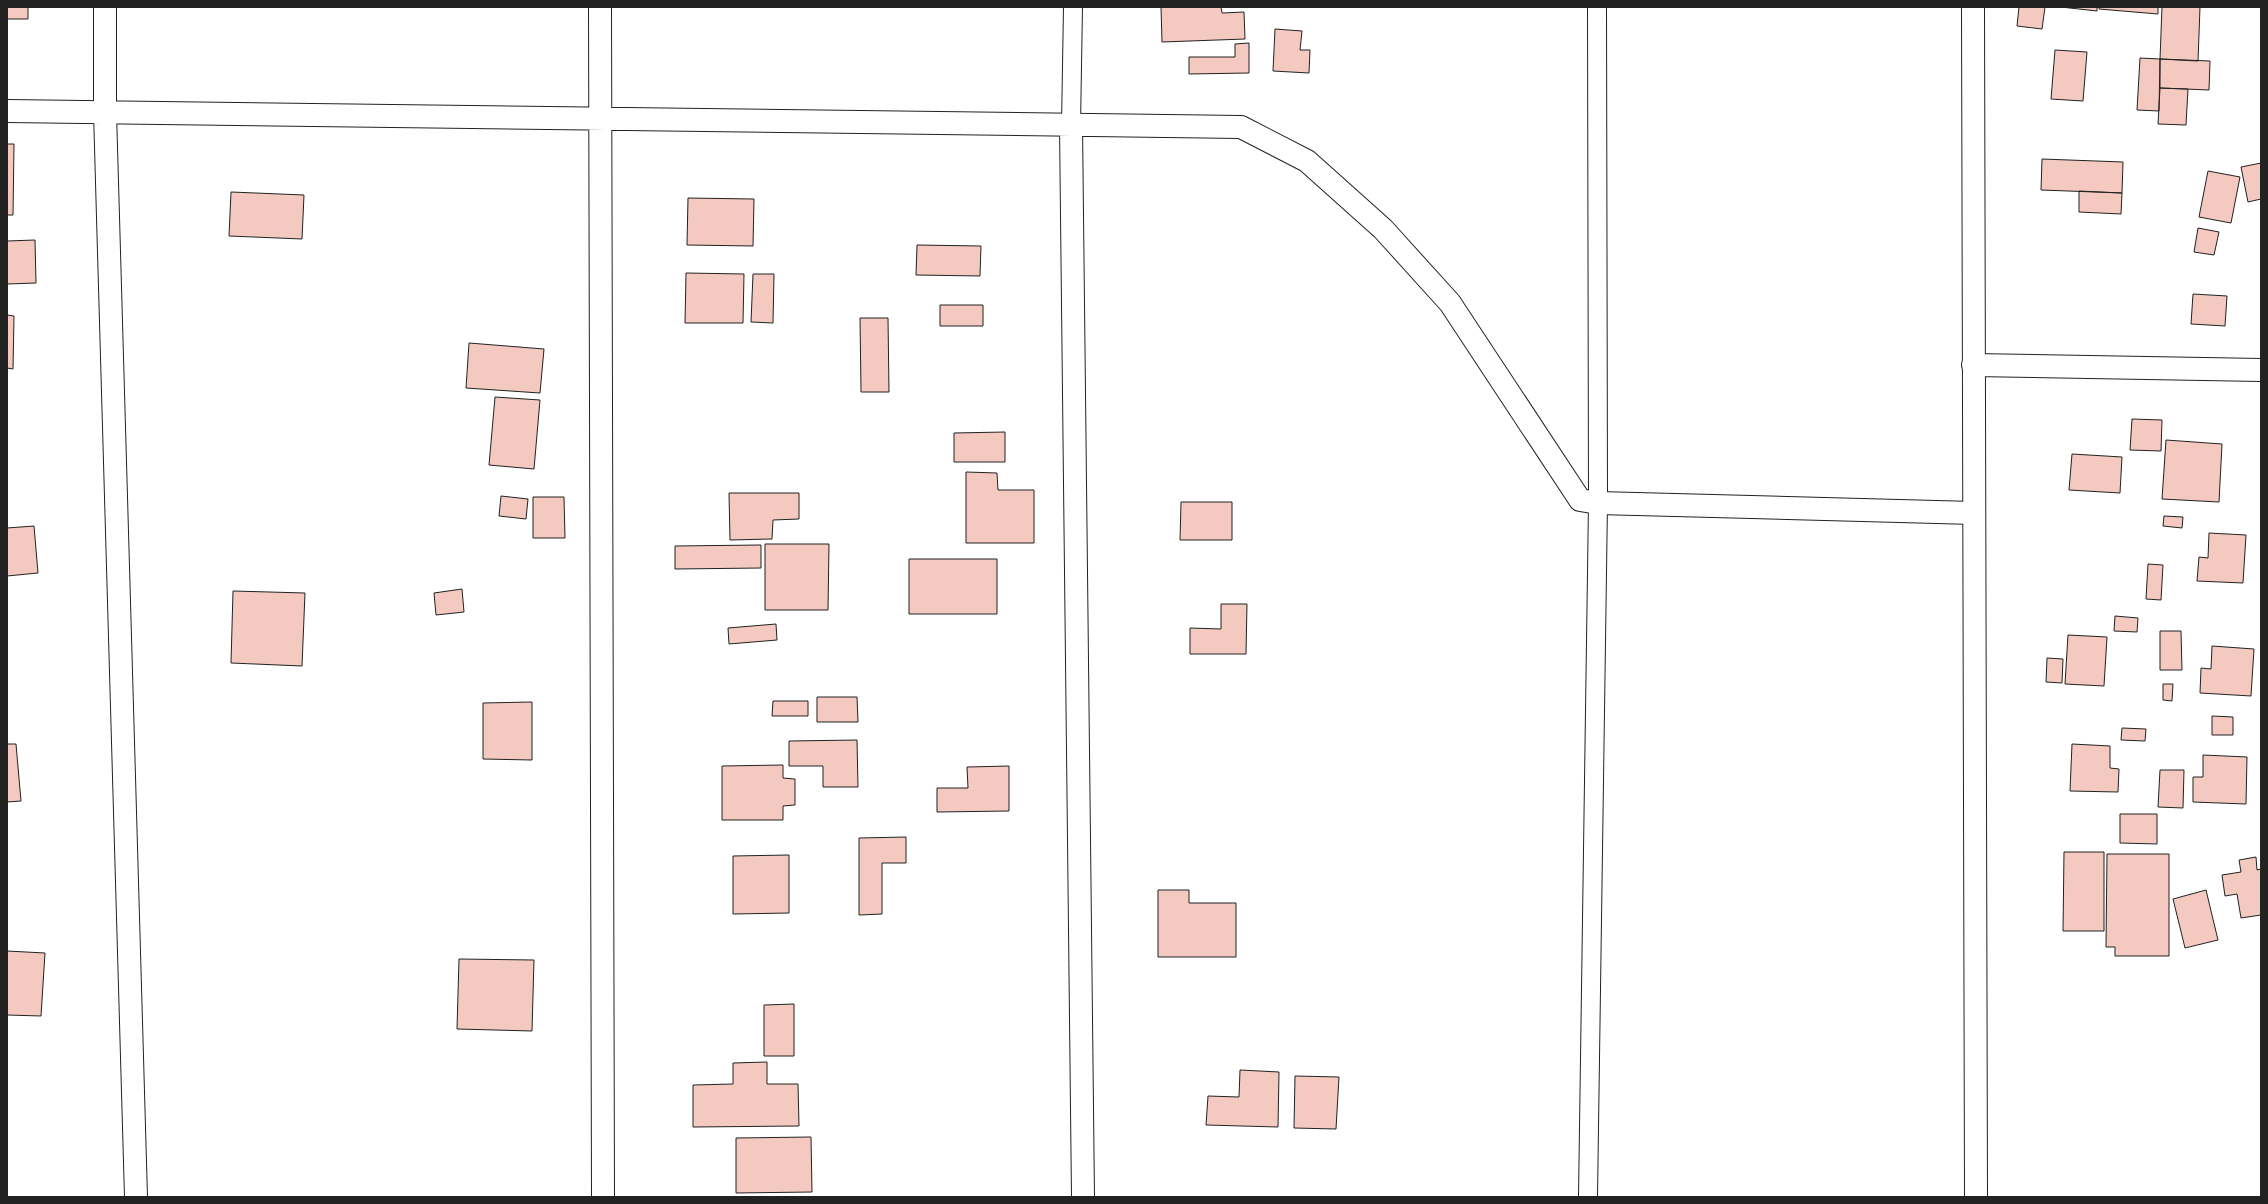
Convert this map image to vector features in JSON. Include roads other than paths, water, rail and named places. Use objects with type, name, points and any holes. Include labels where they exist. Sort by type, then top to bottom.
[{"type":"street","points":[[105,7],[105,112],[136,1197]]},
{"type":"street","points":[[600,7],[604,1197]]},
{"type":"street","points":[[1973,7],[1976,1197]]},
{"type":"street","points":[[7,110],[1241,127],[1306,161],[1384,229],[1450,303],[1580,500],[1598,503],[1974,513]]},
{"type":"street","points":[[1071,125],[1083,1197]]},
{"type":"street","points":[[1974,365],[2261,370]]},
{"type":"lane","points":[[1071,125],[1073,7]]},
{"type":"lane","points":[[1588,1197],[1598,503],[1597,7]]}]
